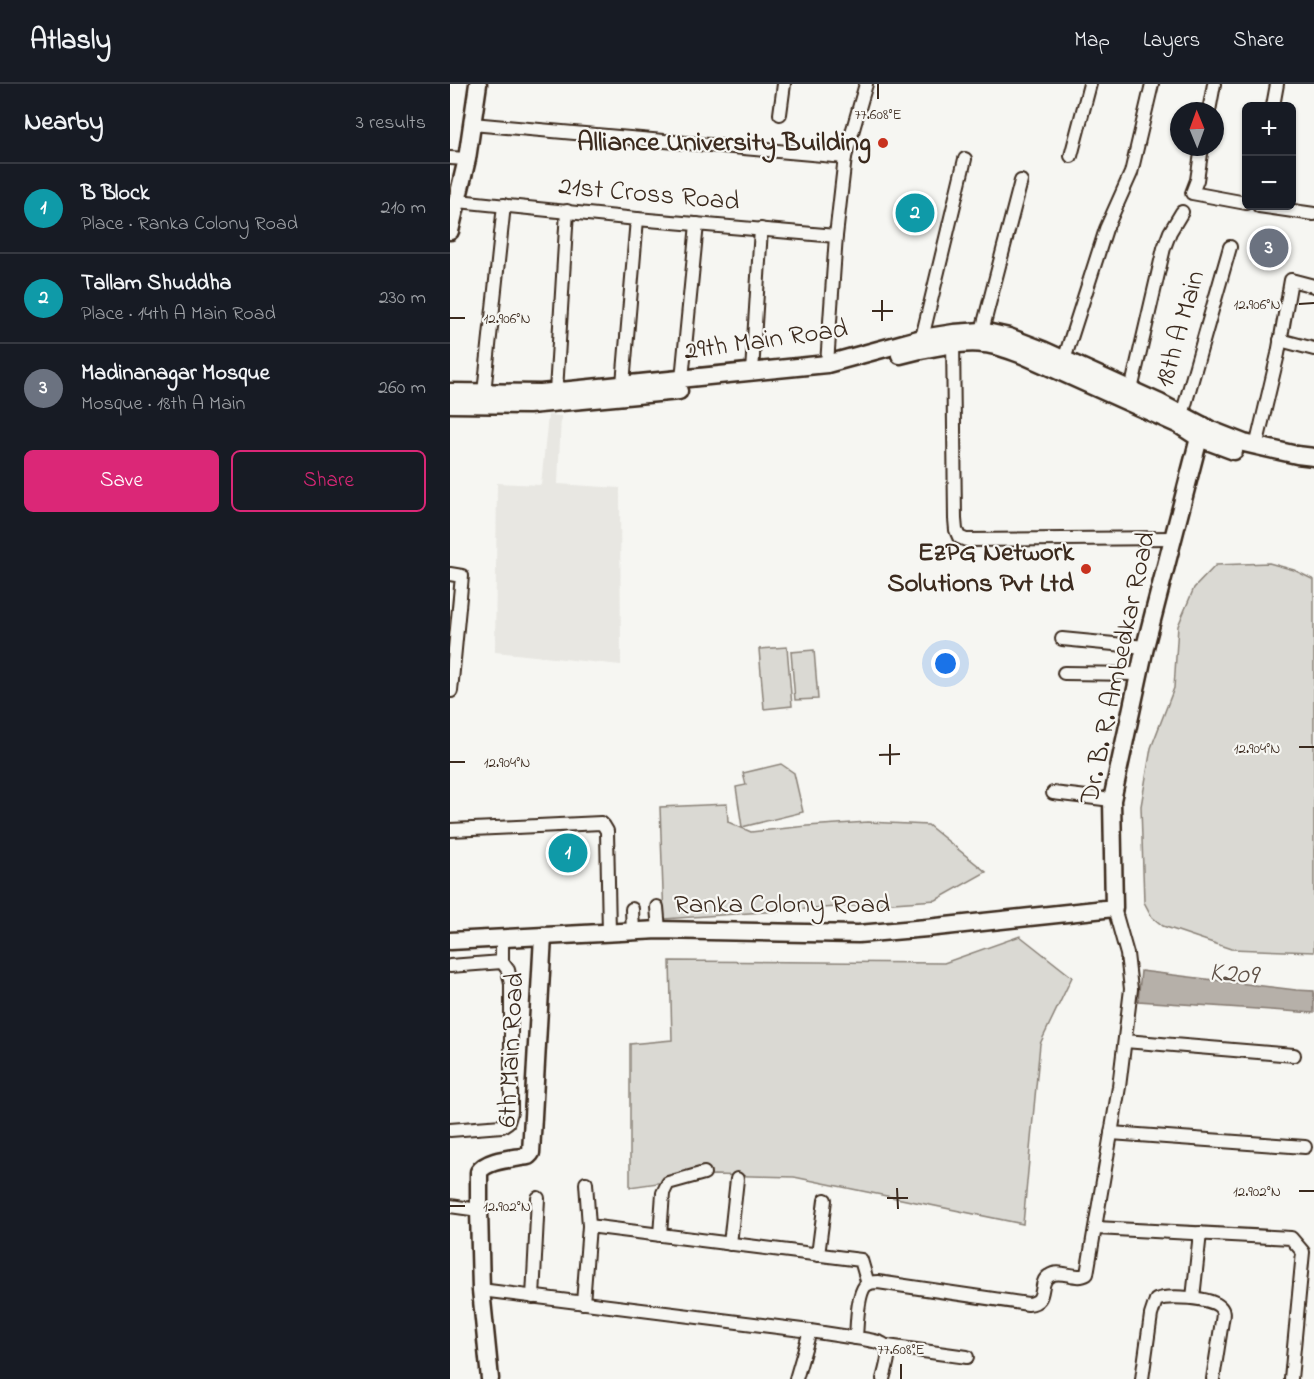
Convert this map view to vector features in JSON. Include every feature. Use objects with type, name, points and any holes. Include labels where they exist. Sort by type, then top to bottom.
[{"type":"street","points":[[450,231],[467,159],[478,84]]},
{"type":"street","points":[[780,114],[784,84]]},
{"type":"street","points":[[827,364],[836,236],[845,157],[866,84]]},
{"type":"street","points":[[1071,156],[1090,84]]},
{"type":"street","points":[[1064,360],[1106,229],[1131,173],[1152,84]]},
{"type":"street","points":[[1211,102],[1214,84]]},
{"type":"street","points":[[1274,102],[1277,84]]},
{"type":"street","points":[[472,124],[845,157]]},
{"type":"street","points":[[1201,156],[1192,193],[1242,202]]},
{"type":"street","points":[[450,158],[467,159]]},
{"type":"street","points":[[923,344],[965,159]]},
{"type":"street","points":[[982,331],[1021,181]]},
{"type":"street","name":"21st Cross Road","points":[[458,201],[836,236]]},
{"type":"street","points":[[484,393],[504,205]]},
{"type":"street","points":[[1286,210],[1314,214]]},
{"type":"street","points":[[556,391],[567,212]]},
{"type":"street","points":[[1131,390],[1164,248],[1182,212]]},
{"type":"street","points":[[623,384],[637,219]]},
{"type":"street","points":[[682,379],[697,224]]},
{"type":"street","points":[[752,372],[761,229]]},
{"type":"street","name":"18th A Main","points":[[1180,419],[1230,247]]},
{"type":"street","points":[[1256,447],[1291,280],[1314,285]]},
{"type":"street","name":"29th Main Road","points":[[450,392],[541,393],[827,364],[982,331],[1009,337],[1131,390],[1242,454],[1314,467]]},
{"type":"street","points":[[953,339],[955,519],[959,537],[966,540],[1173,538]]},
{"type":"street","name":"29th Main Road","points":[[953,339],[1004,348],[1180,419]]},
{"type":"street","points":[[1280,340],[1314,349]]},
{"type":"street","name":"29th Main Road","points":[[450,404],[529,405],[826,375],[923,344]]},
{"type":"street","name":"29th Main Road","points":[[1201,432],[1256,447],[1314,457]]},
{"type":"street","name":"Dr. B. R. Ambedkar Road","points":[[868,1284],[878,1282],[1022,1304],[1034,1303],[1040,1299],[1048,1276],[1056,1273],[1082,1277],[1087,1274],[1111,1133],[1131,989],[1127,954],[1114,908],[1112,800],[1145,647],[1201,432]]},
{"type":"street","points":[[450,574],[462,576],[451,691]]},
{"type":"street","points":[[1062,639],[1145,647]]},
{"type":"street","points":[[1064,673],[1139,674]]},
{"type":"street","points":[[1053,793],[1112,800]]},
{"type":"street","points":[[450,830],[601,823],[607,831],[609,933]]},
{"type":"street","points":[[657,907],[659,930]]},
{"type":"street","name":"Ranka Colony Road","points":[[450,941],[659,930],[858,934],[1114,908]]},
{"type":"street","points":[[632,909],[633,932]]},
{"type":"street","name":"6th Main Road","points":[[490,1379],[481,1290],[479,1172],[489,1164],[528,1156],[531,1153],[543,936]]},
{"type":"street","points":[[450,1130],[502,1126],[508,1122],[511,1112],[511,984],[508,970],[502,962],[502,938]]},
{"type":"street","points":[[450,966],[502,962]]},
{"type":"street","points":[[1125,1041],[1294,1055]]},
{"type":"street","points":[[511,1112],[534,1111]]},
{"type":"street","points":[[1111,1133],[1305,1147]]},
{"type":"street","points":[[660,1235],[663,1193],[668,1183],[704,1173]]},
{"type":"street","points":[[730,1244],[737,1179]]},
{"type":"street","points":[[583,1303],[589,1226],[586,1183]]},
{"type":"street","points":[[533,1297],[538,1198]]},
{"type":"street","points":[[818,1255],[825,1200]]},
{"type":"street","points":[[450,1206],[479,1210]]},
{"type":"street","points":[[589,1226],[861,1260],[868,1284],[864,1287],[861,1296],[856,1338]]},
{"type":"street","points":[[1096,1228],[1291,1238],[1303,1252],[1291,1379]]},
{"type":"street","points":[[1193,1298],[1200,1233]]},
{"type":"street","points":[[481,1290],[810,1331],[881,1342],[887,1346],[967,1357]]},
{"type":"street","points":[[1142,1379],[1151,1315],[1156,1300],[1162,1297],[1193,1298],[1220,1306],[1223,1311],[1213,1379]]},
{"type":"street","points":[[796,1379],[810,1331]]},
{"type":"street","points":[[883,1379],[889,1352],[887,1346]]},
{"type":"shaded area","points":[[548,415],[561,416],[558,484],[620,488],[621,665],[495,652],[497,483],[541,485]]},
{"type":"shaded area","points":[[1269,563],[1294,570],[1314,580],[1314,952],[1231,949],[1163,926],[1152,917],[1144,902],[1141,806],[1151,748],[1174,688],[1178,626],[1194,588],[1216,565]]},
{"type":"shaded area","points":[[787,647],[792,706],[764,709],[759,649]]},
{"type":"shaded area","points":[[814,650],[818,699],[795,700],[791,652]]},
{"type":"shaded area","points":[[781,764],[794,773],[803,812],[742,827],[736,787],[746,785],[743,773]]},
{"type":"shaded area","points":[[727,804],[728,822],[751,832],[868,822],[928,825],[986,872],[936,900],[664,919],[660,807]]},
{"type":"shaded area","points":[[1020,936],[1072,977],[1040,1044],[1023,1224],[794,1177],[714,1175],[630,1187],[630,1044],[672,1040],[670,961],[944,963]]},
{"type":"shaded area","points":[[1141,971],[1314,991],[1314,1013],[1138,1001]]},
{"type":"place","name":"Alliance University Building","points":[[883,143]]},
{"type":"place","name":"Tallam Shuddha","points":[[915,213]]},
{"type":"place","name":"Madinanagar Mosque","points":[[1269,248]]},
{"type":"place","name":"EzPG Network Solutions Pvt Ltd","points":[[1086,569]]},
{"type":"place","name":"B Block","points":[[568,853]]},
{"type":"water label","name":"K209","points":[[1233,975]]}]
